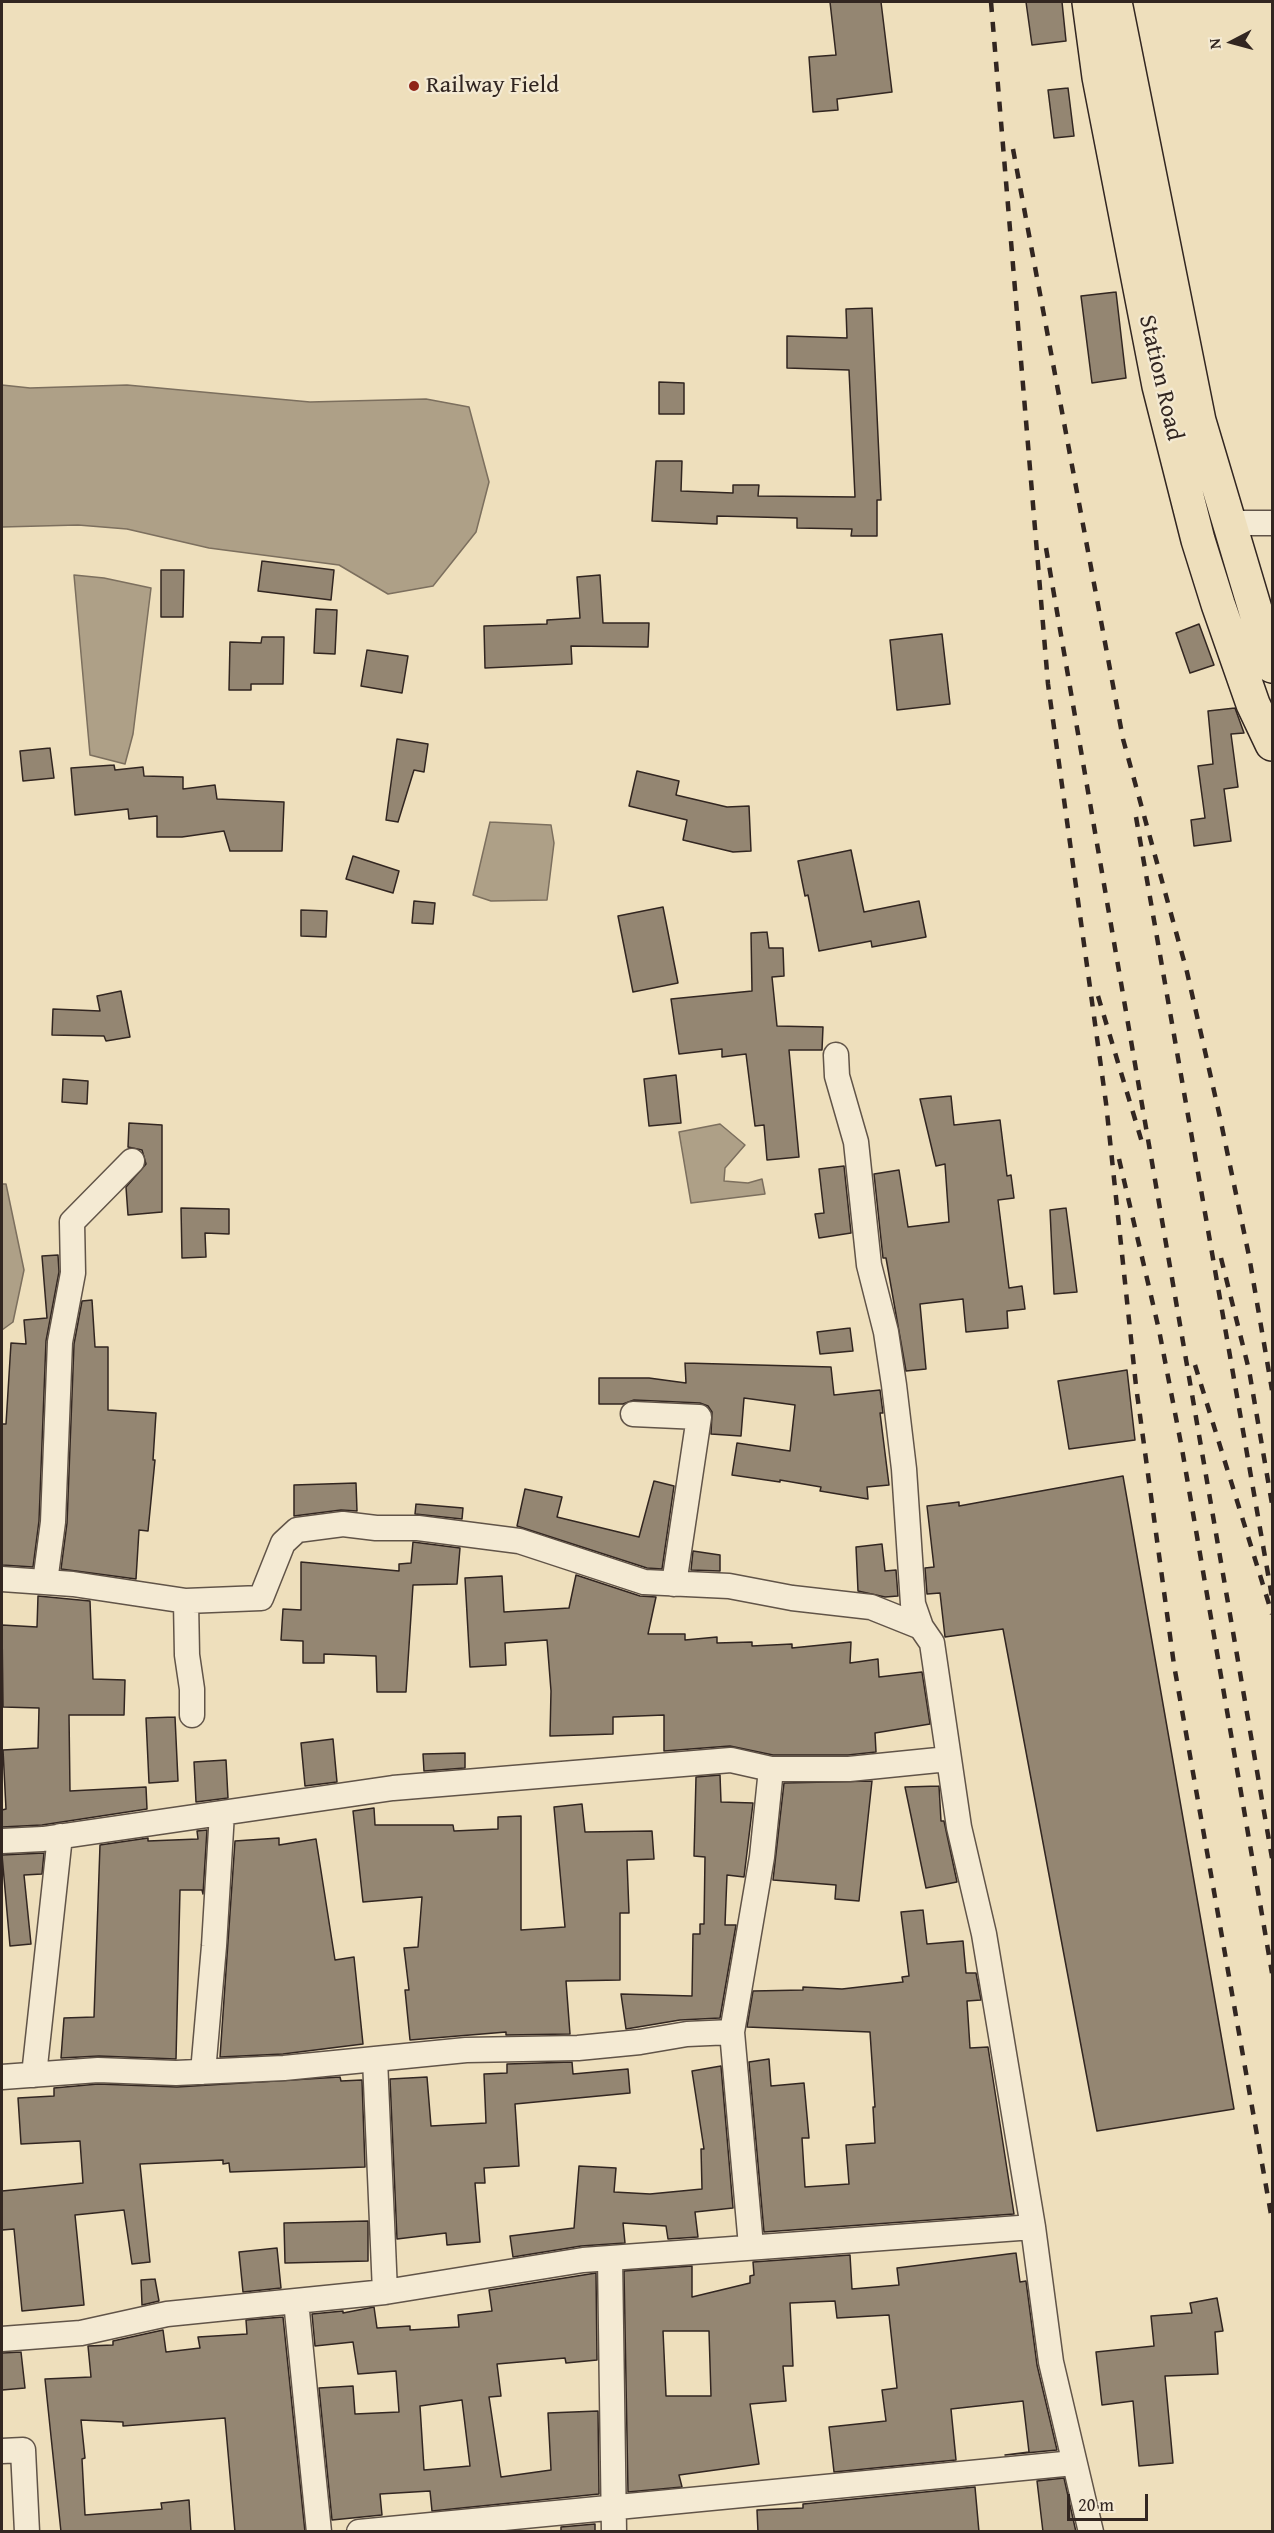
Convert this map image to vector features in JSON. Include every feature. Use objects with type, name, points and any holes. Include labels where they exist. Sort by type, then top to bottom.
[{"type":"main road","name":"Station Road","points":[[1089,2],[1099,77],[1159,386],[1198,540],[1218,604],[1253,704],[1272,744]]},
{"type":"main road","name":"Station Road","points":[[1115,2],[1199,421],[1272,666]]},
{"type":"street","points":[[1228,523],[1272,523]]},
{"type":"street","points":[[836,1055],[837,1076],[856,1142],[869,1265],[886,1332],[894,1385],[904,1469],[913,1604],[921,1626],[932,1643],[959,1827],[984,1934],[1033,2227],[1051,2362],[1091,2532]]},
{"type":"street","points":[[45,1582],[53,1522],[60,1342],[73,1273],[72,1222],[132,1161]]},
{"type":"street","points":[[633,1414],[699,1417],[674,1584]]},
{"type":"street","points":[[2,1579],[45,1582],[186,1601],[261,1598],[283,1543],[297,1530],[343,1524],[376,1528],[418,1528],[519,1541],[644,1582],[729,1586],[792,1598],[871,1607],[921,1626]]},
{"type":"street","points":[[186,1601],[187,1655],[192,1689],[192,1715]]},
{"type":"street","points":[[2,1841],[60,1836],[393,1788],[731,1760],[771,1769],[849,1769],[948,1760]]},
{"type":"street","points":[[751,2246],[732,2032],[762,1857],[771,1769]]},
{"type":"street","points":[[203,2072],[222,1813]]},
{"type":"street","points":[[34,2075],[60,1836]]},
{"type":"street","points":[[2,2077],[98,2070],[203,2072],[284,2068],[466,2050],[578,2048],[640,2042],[687,2034],[732,2032]]},
{"type":"street","points":[[375,2059],[385,2292]]},
{"type":"street","points":[[2,2339],[81,2333],[167,2314],[385,2292],[610,2258],[1033,2227]]},
{"type":"street","points":[[610,2258],[614,2395],[612,2507],[614,2532]]},
{"type":"street","points":[[296,2301],[319,2532]]},
{"type":"street","points":[[2,2451],[23,2450],[27,2532]]},
{"type":"street","points":[[359,2532],[1074,2463]]},
{"type":"shaded area","points":[[2,385],[30,388],[127,385],[310,402],[426,399],[469,407],[489,482],[476,532],[433,586],[388,594],[339,565],[209,548],[127,529],[78,525],[2,527]]},
{"type":"shaded area","points":[[74,575],[104,578],[151,588],[133,734],[125,764],[90,755]]},
{"type":"shaded area","points":[[490,822],[551,825],[554,843],[547,900],[491,901],[473,895]]},
{"type":"shaded area","points":[[720,1124],[745,1145],[725,1168],[724,1181],[748,1183],[762,1179],[765,1194],[691,1203],[679,1132]]},
{"type":"shaded area","points":[[2,1184],[6,1184],[24,1270],[13,1322],[2,1330]]},
{"type":"building","points":[[830,2],[881,2],[892,92],[837,99],[838,110],[813,112],[809,57],[836,55]]},
{"type":"building","points":[[1026,2],[1062,2],[1066,41],[1032,45]]},
{"type":"building","points":[[1068,88],[1074,136],[1054,138],[1048,90]]},
{"type":"building","points":[[1116,292],[1126,378],[1092,383],[1081,296]]},
{"type":"building","points":[[872,308],[881,500],[877,500],[877,536],[851,536],[852,529],[797,528],[797,518],[717,516],[717,524],[652,521],[656,461],[682,461],[681,491],[733,493],[733,485],[759,485],[758,496],[855,497],[849,370],[787,368],[787,336],[847,338],[846,309]]},
{"type":"building","points":[[659,382],[684,383],[684,414],[659,414]]},
{"type":"building","points":[[262,561],[334,570],[331,600],[258,591]]},
{"type":"building","points":[[161,570],[184,570],[183,617],[161,617]]},
{"type":"building","points":[[600,575],[603,623],[649,623],[648,647],[571,646],[572,664],[485,668],[484,626],[547,624],[547,620],[580,618],[577,577]]},
{"type":"building","points":[[316,609],[337,610],[335,654],[314,653]]},
{"type":"building","points":[[1199,624],[1214,665],[1190,673],[1176,633]]},
{"type":"building","points":[[942,634],[950,704],[897,710],[890,640]]},
{"type":"building","points":[[262,637],[284,637],[283,684],[251,684],[251,690],[229,690],[230,642],[261,643]]},
{"type":"building","points":[[367,650],[408,656],[402,693],[361,686]]},
{"type":"building","points":[[1235,708],[1244,733],[1231,734],[1238,787],[1224,789],[1231,841],[1194,846],[1191,820],[1205,818],[1198,766],[1213,764],[1208,711]]},
{"type":"building","points":[[397,739],[428,744],[424,772],[414,770],[398,822],[386,820]]},
{"type":"building","points":[[50,748],[54,778],[23,781],[20,751]]},
{"type":"building","points":[[114,765],[115,770],[143,767],[144,776],[183,777],[183,789],[215,785],[217,799],[284,802],[282,851],[230,851],[224,831],[182,837],[157,837],[157,816],[129,819],[128,809],[75,815],[71,768]]},
{"type":"building","points":[[637,771],[679,781],[676,795],[727,807],[749,806],[751,851],[733,852],[683,840],[687,820],[629,806]]},
{"type":"building","points":[[851,850],[864,912],[919,901],[926,937],[872,947],[871,941],[819,951],[808,895],[805,896],[798,861]]},
{"type":"building","points":[[353,856],[399,871],[393,893],[346,879]]},
{"type":"building","points":[[414,901],[435,903],[433,924],[412,923]]},
{"type":"building","points":[[663,907],[678,983],[633,992],[618,916]]},
{"type":"building","points":[[301,910],[327,911],[326,937],[301,936]]},
{"type":"building","points":[[767,932],[769,948],[783,948],[784,976],[772,977],[777,1026],[823,1027],[822,1050],[789,1050],[799,1157],[767,1160],[764,1125],[755,1126],[746,1054],[722,1057],[722,1049],[679,1054],[671,999],[752,991],[751,933]]},
{"type":"building","points":[[121,991],[130,1037],[106,1041],[104,1036],[52,1035],[53,1009],[100,1011],[97,996]]},
{"type":"building","points":[[676,1075],[681,1123],[649,1126],[644,1079]]},
{"type":"building","points":[[63,1079],[88,1081],[87,1104],[62,1102]]},
{"type":"building","points":[[951,1096],[954,1125],[1000,1120],[1007,1176],[1011,1175],[1014,1198],[998,1200],[1009,1288],[1022,1286],[1025,1309],[1007,1311],[1008,1328],[966,1332],[963,1299],[920,1304],[926,1369],[906,1371],[886,1258],[883,1258],[874,1174],[899,1170],[908,1227],[949,1222],[945,1164],[936,1166],[920,1099]]},
{"type":"building","points":[[129,1123],[162,1125],[162,1212],[128,1215],[126,1187],[146,1164],[142,1150],[128,1147]]},
{"type":"building","points":[[844,1166],[851,1233],[819,1238],[815,1214],[824,1213],[819,1169]]},
{"type":"building","points":[[181,1208],[229,1209],[229,1234],[205,1233],[206,1257],[182,1258]]},
{"type":"building","points":[[1066,1208],[1077,1292],[1054,1294],[1050,1210]]},
{"type":"building","points":[[58,1255],[59,1272],[46,1341],[39,1521],[33,1567],[2,1565],[2,1424],[6,1424],[11,1343],[26,1344],[24,1320],[47,1318],[42,1256]]},
{"type":"building","points":[[92,1300],[95,1347],[108,1347],[108,1410],[156,1413],[153,1460],[155,1460],[148,1531],[139,1530],[136,1579],[61,1569],[67,1523],[74,1344],[82,1301]]},
{"type":"building","points":[[850,1328],[853,1351],[820,1354],[817,1332]]},
{"type":"building","points":[[685,1363],[831,1367],[834,1395],[880,1390],[883,1413],[880,1413],[889,1485],[867,1487],[868,1499],[820,1491],[821,1487],[732,1475],[737,1443],[790,1451],[795,1405],[744,1398],[741,1436],[711,1434],[712,1412],[708,1406],[700,1403],[634,1400],[623,1404],[599,1404],[599,1378],[649,1378],[686,1383]]},
{"type":"building","points":[[1127,1370],[1135,1440],[1069,1449],[1058,1381]]},
{"type":"building","points":[[1123,1476],[1234,2109],[1097,2131],[1003,1629],[945,1637],[940,1593],[927,1594],[925,1568],[934,1567],[927,1506],[959,1502],[959,1506]]},
{"type":"building","points":[[654,1481],[674,1486],[662,1569],[647,1568],[517,1526],[525,1489],[562,1497],[557,1517],[639,1537]]},
{"type":"building","points":[[356,1483],[357,1511],[341,1510],[294,1516],[294,1485]]},
{"type":"building","points":[[416,1504],[463,1508],[462,1519],[415,1514]]},
{"type":"building","points":[[413,1542],[460,1548],[457,1584],[413,1585],[406,1692],[377,1692],[376,1656],[324,1654],[324,1663],[303,1663],[303,1641],[281,1640],[283,1609],[301,1610],[301,1562],[399,1571],[399,1564],[411,1563]]},
{"type":"building","points":[[882,1544],[885,1571],[896,1570],[898,1596],[885,1597],[858,1591],[856,1547]]},
{"type":"building","points":[[693,1551],[720,1555],[720,1571],[691,1570]]},
{"type":"building","points":[[576,1575],[640,1596],[656,1597],[648,1634],[685,1634],[685,1640],[717,1637],[717,1643],[752,1642],[752,1646],[792,1644],[792,1648],[851,1642],[850,1663],[878,1659],[879,1677],[922,1672],[930,1724],[875,1733],[876,1752],[848,1755],[773,1755],[730,1746],[664,1751],[664,1715],[613,1717],[613,1734],[550,1736],[551,1691],[547,1640],[505,1643],[506,1665],[470,1667],[465,1578],[502,1576],[504,1612],[569,1608]]},
{"type":"building","points":[[38,1596],[90,1601],[93,1679],[125,1680],[124,1715],[69,1715],[70,1791],[146,1787],[147,1809],[42,1825],[2,1827],[2,1810],[6,1809],[3,1750],[38,1748],[39,1708],[3,1707],[2,1625],[37,1627]]},
{"type":"building","points":[[175,1717],[178,1781],[149,1783],[146,1718]]},
{"type":"building","points":[[333,1739],[337,1782],[305,1786],[301,1743]]},
{"type":"building","points":[[465,1753],[465,1768],[424,1771],[423,1754]]},
{"type":"building","points":[[226,1760],[228,1798],[196,1802],[194,1762]]},
{"type":"building","points":[[720,1775],[721,1802],[753,1803],[744,1877],[727,1875],[725,1925],[736,1925],[720,2018],[680,2020],[626,2029],[621,1994],[692,1996],[693,1934],[700,1934],[700,1924],[704,1924],[705,1857],[694,1856],[696,1777]]},
{"type":"building","points":[[872,1781],[859,1901],[835,1899],[836,1885],[773,1880],[784,1783]]},
{"type":"building","points":[[939,1786],[941,1821],[944,1821],[957,1882],[926,1888],[905,1787]]},
{"type":"building","points":[[582,1804],[585,1832],[652,1831],[654,1859],[627,1860],[629,1913],[620,1913],[620,1980],[566,1981],[570,2034],[506,2035],[506,2032],[410,2040],[405,1990],[409,1990],[404,1948],[418,1947],[422,1897],[363,1902],[353,1811],[374,1808],[375,1825],[453,1825],[454,1831],[498,1829],[498,1817],[521,1816],[521,1930],[565,1927],[554,1807]]},
{"type":"building","points":[[207,1830],[203,1894],[202,1890],[180,1890],[176,2059],[99,2056],[61,2058],[64,2018],[94,2017],[100,1845],[148,1838],[148,1841],[198,1839],[197,1831]]},
{"type":"building","points":[[279,1838],[279,1845],[316,1839],[335,1960],[354,1957],[363,2044],[283,2054],[220,2057],[235,1841]]},
{"type":"building","points":[[44,1853],[42,1874],[24,1875],[31,1944],[10,1946],[2,1855]]},
{"type":"building","points":[[923,1910],[927,1944],[963,1941],[966,1973],[976,1973],[981,2000],[967,2001],[970,2048],[988,2047],[1014,2214],[764,2232],[749,2062],[769,2059],[771,2086],[804,2083],[809,2138],[802,2138],[805,2187],[849,2184],[846,2145],[875,2143],[873,2107],[875,2107],[870,2032],[747,2027],[753,1991],[803,1990],[803,1987],[842,1989],[903,1982],[902,1977],[909,1976],[901,1912]]},
{"type":"building","points":[[572,2062],[573,2074],[628,2069],[630,2093],[515,2104],[519,2166],[484,2168],[485,2183],[475,2183],[480,2242],[447,2245],[446,2233],[397,2239],[390,2079],[427,2077],[431,2126],[486,2123],[484,2074],[507,2073],[507,2064]]},
{"type":"building","points":[[721,2066],[733,2208],[695,2212],[698,2237],[668,2239],[666,2226],[623,2223],[625,2243],[581,2246],[513,2257],[510,2236],[574,2228],[579,2166],[616,2168],[614,2192],[650,2194],[702,2189],[701,2149],[704,2149],[692,2071]]},
{"type":"building","points":[[340,2077],[341,2081],[362,2080],[365,2167],[230,2172],[229,2163],[223,2164],[223,2160],[140,2164],[150,2262],[132,2264],[124,2210],[75,2215],[84,2305],[22,2311],[14,2229],[2,2230],[2,2191],[83,2183],[80,2141],[21,2144],[18,2098],[54,2096],[54,2088],[98,2084],[177,2087]]},
{"type":"building","points":[[368,2221],[368,2261],[285,2263],[284,2223]]},
{"type":"building","points":[[277,2248],[281,2288],[243,2292],[239,2252]]},
{"type":"building","points":[[1016,2253],[1020,2282],[1026,2281],[1037,2365],[1057,2450],[1005,2455],[1029,2452],[1023,2401],[951,2409],[956,2460],[834,2472],[829,2427],[886,2421],[882,2390],[897,2388],[889,2315],[837,2318],[835,2301],[790,2303],[793,2366],[783,2366],[786,2401],[750,2404],[759,2464],[679,2475],[682,2487],[628,2492],[624,2271],[692,2266],[692,2297],[750,2283],[750,2276],[754,2275],[753,2262],[850,2255],[852,2289],[899,2285],[897,2268]],"holes":[[[663,2331],[709,2331],[711,2396],[666,2396]]]},
{"type":"building","points":[[596,2273],[597,2360],[566,2363],[565,2358],[497,2364],[501,2396],[489,2397],[501,2477],[551,2470],[548,2413],[598,2411],[599,2494],[432,2511],[430,2491],[380,2494],[382,2515],[332,2520],[319,2388],[353,2386],[355,2414],[399,2412],[396,2371],[358,2374],[353,2342],[315,2346],[312,2314],[343,2311],[343,2313],[374,2307],[377,2328],[410,2326],[410,2330],[459,2327],[458,2315],[492,2311],[489,2290]],"holes":[[[462,2400],[470,2466],[424,2470],[420,2406]]]},
{"type":"building","points":[[155,2279],[159,2301],[142,2305],[141,2280]]},
{"type":"building","points":[[1217,2298],[1223,2331],[1215,2332],[1218,2374],[1165,2376],[1173,2463],[1139,2466],[1133,2401],[1102,2405],[1096,2352],[1154,2346],[1151,2316],[1192,2313],[1190,2303]]},
{"type":"building","points":[[283,2317],[305,2532],[235,2532],[225,2418],[123,2426],[123,2422],[81,2420],[85,2458],[82,2459],[85,2515],[162,2509],[161,2503],[189,2500],[191,2532],[61,2532],[45,2379],[91,2377],[88,2346],[113,2345],[113,2341],[163,2330],[166,2352],[200,2348],[198,2337],[247,2334],[246,2320]]},
{"type":"building","points":[[21,2352],[25,2388],[2,2390],[2,2353]]},
{"type":"building","points":[[1064,2478],[1076,2532],[1043,2532],[1037,2481]]},
{"type":"building","points":[[975,2487],[979,2532],[758,2532],[757,2510],[803,2508],[803,2504]]},
{"type":"building","points":[[595,2524],[595,2532],[561,2532],[561,2527]]},
{"type":"railway","points":[[991,2],[1048,684],[1106,1103],[1136,1386],[1174,1665],[1272,2220]]},
{"type":"railway","points":[[1013,149],[1123,739],[1187,972],[1249,1256],[1272,1390]]},
{"type":"railway","points":[[1046,548],[1272,1858]]},
{"type":"railway","points":[[1136,817],[1272,1597]]},
{"type":"railway","points":[[1098,996],[1144,1149]]},
{"type":"railway","points":[[1119,1159],[1159,1330],[1182,1449],[1272,1973]]},
{"type":"railway","points":[[1221,1258],[1249,1370],[1272,1504]]},
{"type":"railway","points":[[1195,1365],[1272,1614]]},
{"type":"place","name":"Railway Field","points":[[414,86]]}]
